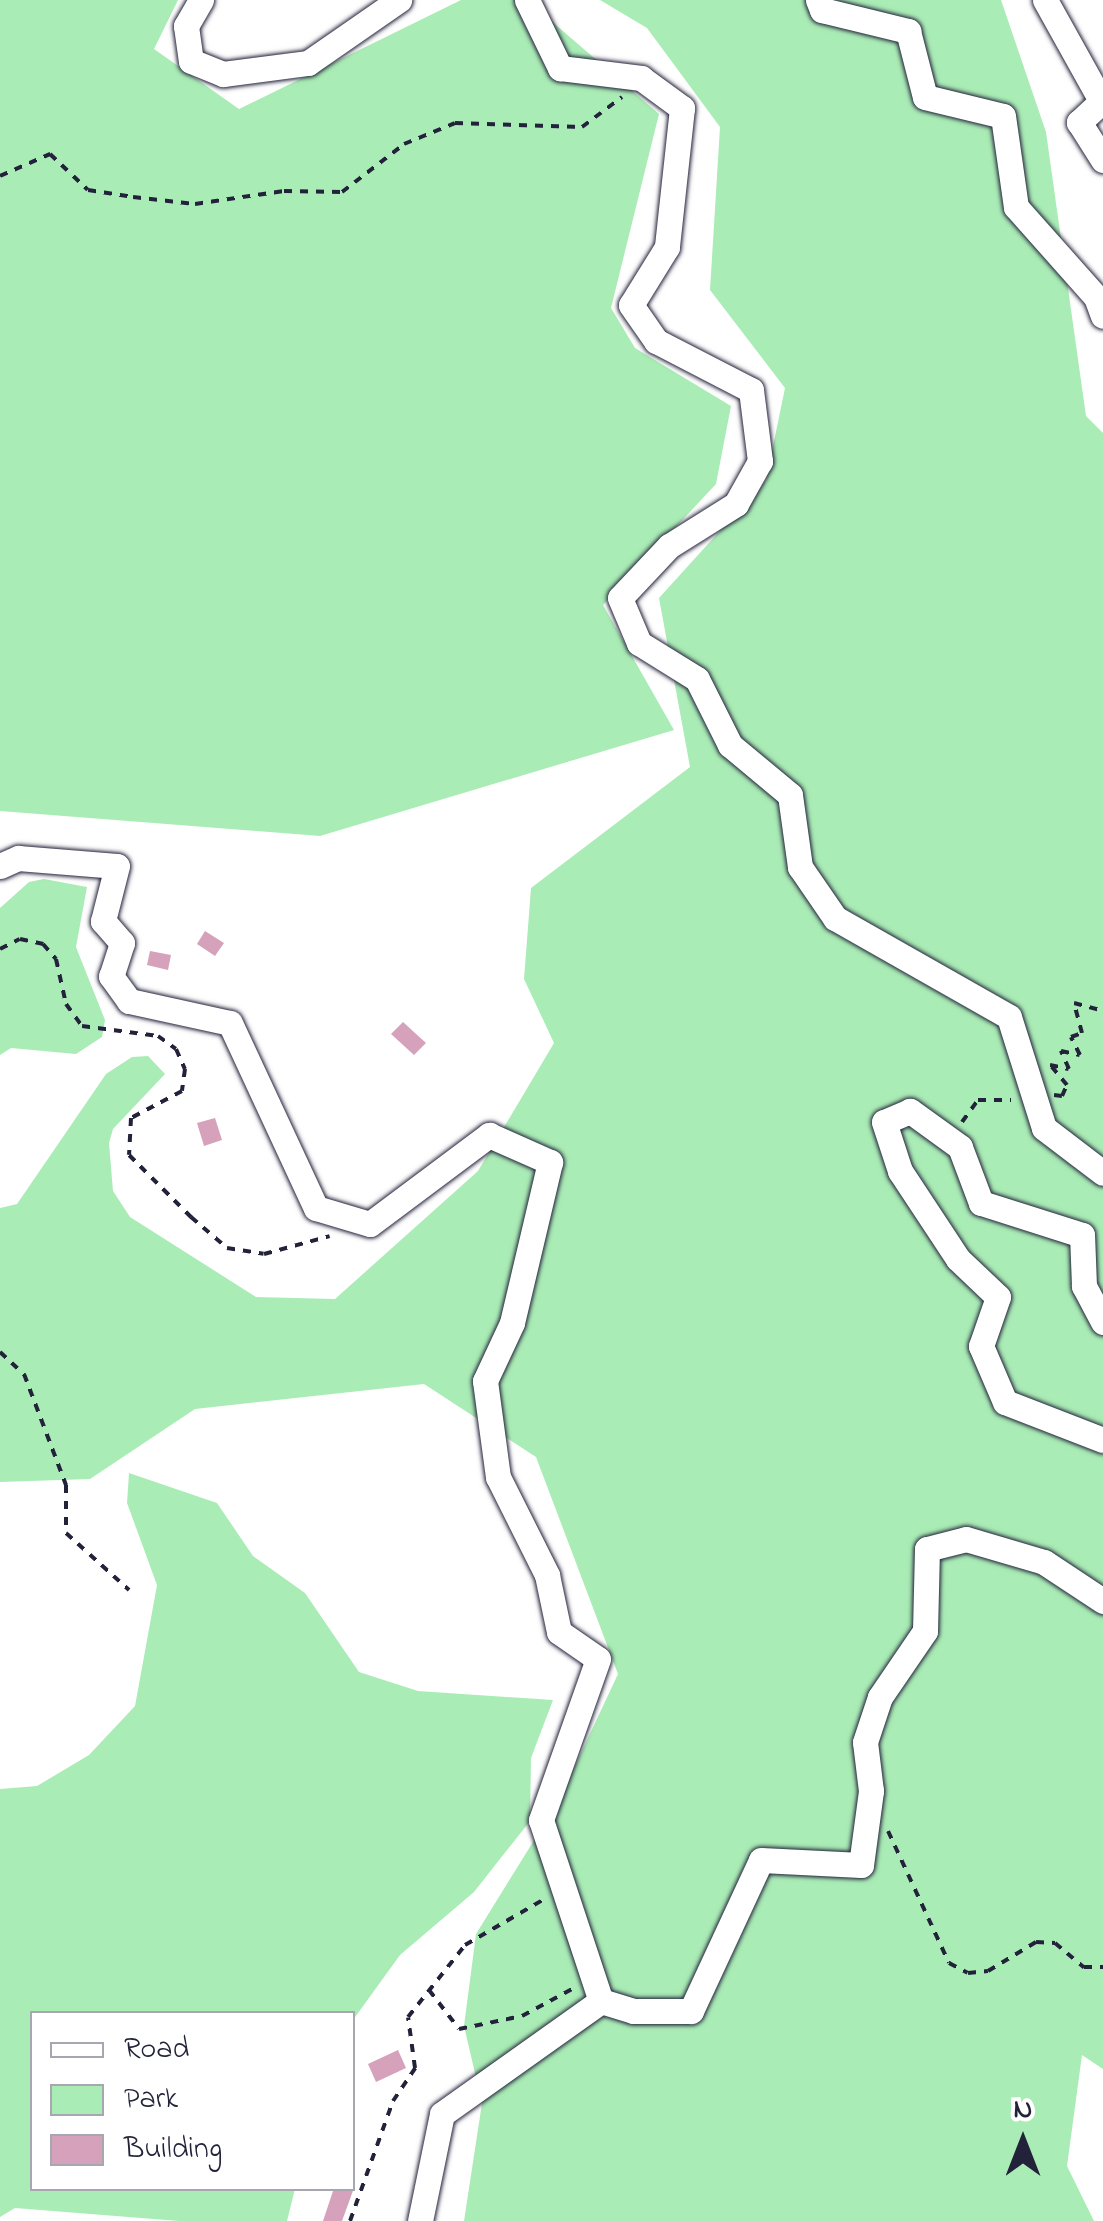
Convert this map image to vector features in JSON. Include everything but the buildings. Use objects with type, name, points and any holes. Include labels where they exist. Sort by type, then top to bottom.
[{"type":"street","points":[[201,0],[186,26],[191,61],[223,74],[308,63],[399,0]]},
{"type":"street","points":[[527,0],[560,68],[642,78],[682,108],[667,247],[631,305],[656,341],[751,390],[760,461],[736,504],[670,546],[620,598],[639,642],[697,679],[730,745],[790,794],[800,867],[835,918],[1009,1017],[1044,1128],[1103,1173]]},
{"type":"street","points":[[818,0],[822,10],[908,31],[925,97],[1002,116],[1016,207],[1096,297],[1103,316]]},
{"type":"street","points":[[1045,0],[1102,99],[1079,122],[1103,160]]},
{"type":"street","points":[[0,866],[18,858],[117,866],[103,921],[122,943],[111,976],[130,1001],[230,1023],[316,1208],[370,1224],[489,1135],[550,1162],[512,1324],[485,1380],[498,1478],[548,1575],[559,1632],[598,1658],[541,1820],[601,2001]]},
{"type":"street","points":[[1103,1322],[1084,1286],[1082,1235],[981,1203],[960,1147],[910,1111],[884,1122],[900,1171],[958,1258],[998,1297],[981,1346],[1005,1402],[1103,1440]]},
{"type":"street","points":[[601,2001],[633,2011],[691,2011],[760,1860],[861,1864],[871,1791],[865,1742],[880,1697],[925,1631],[927,1549],[966,1538],[1044,1562],[1103,1601]]},
{"type":"street","points":[[420,2221],[442,2114],[601,2001]]},
{"type":"path","points":[[0,176],[50,154],[88,190],[133,197],[195,204],[284,191],[342,192],[404,144],[455,123],[582,127],[600,108],[654,87]]},
{"type":"path","points":[[0,949],[20,939],[43,944],[56,959],[66,1004],[82,1026],[158,1036],[176,1050],[186,1069],[182,1091],[131,1118],[129,1156],[227,1248],[264,1254],[335,1235]]},
{"type":"path","points":[[0,1352],[24,1374],[66,1484],[66,1532],[129,1590]]},
{"type":"path","points":[[886,1828],[949,1963],[968,1974],[988,1971],[1036,1942],[1055,1943],[1084,1968],[1103,1967]]},
{"type":"path","points":[[350,2221],[392,2101],[415,2068],[408,2017],[465,1944],[563,1888]]},
{"type":"path","points":[[429,1990],[459,2029],[522,2016],[576,1988],[601,2001]]},
{"type":"green space","points":[[0,0],[178,0],[154,49],[239,109],[461,0],[527,0],[659,114],[611,308],[635,348],[731,406],[716,484],[603,605],[674,730],[320,836],[0,811]]},
{"type":"green space","points":[[600,0],[1001,0],[1046,132],[1086,416],[1103,433],[1103,2069],[1082,2055],[1067,2166],[1094,2221],[464,2221],[482,2103],[464,2026],[476,1934],[559,1800],[618,1674],[536,1457],[424,1384],[195,1409],[90,1479],[0,1482],[0,1208],[17,1204],[106,1074],[132,1057],[148,1056],[165,1074],[113,1129],[109,1143],[113,1191],[130,1217],[256,1297],[335,1299],[478,1171],[554,1043],[524,979],[531,888],[690,767],[659,598],[766,480],[785,388],[710,290],[720,127],[647,28]]},
{"type":"green space","points":[[44,879],[87,887],[76,947],[105,1020],[102,1037],[76,1054],[11,1048],[0,1055],[0,908],[29,882]]},
{"type":"green space","points":[[129,1473],[217,1503],[253,1556],[305,1593],[359,1672],[418,1691],[553,1700],[531,1758],[530,1821],[474,1892],[400,1955],[355,2017],[355,2011],[30,2011],[30,2191],[294,2191],[287,2221],[179,2221],[15,2208],[0,2217],[0,1789],[37,1786],[89,1755],[135,1706],[157,1585],[127,1503]]}]
